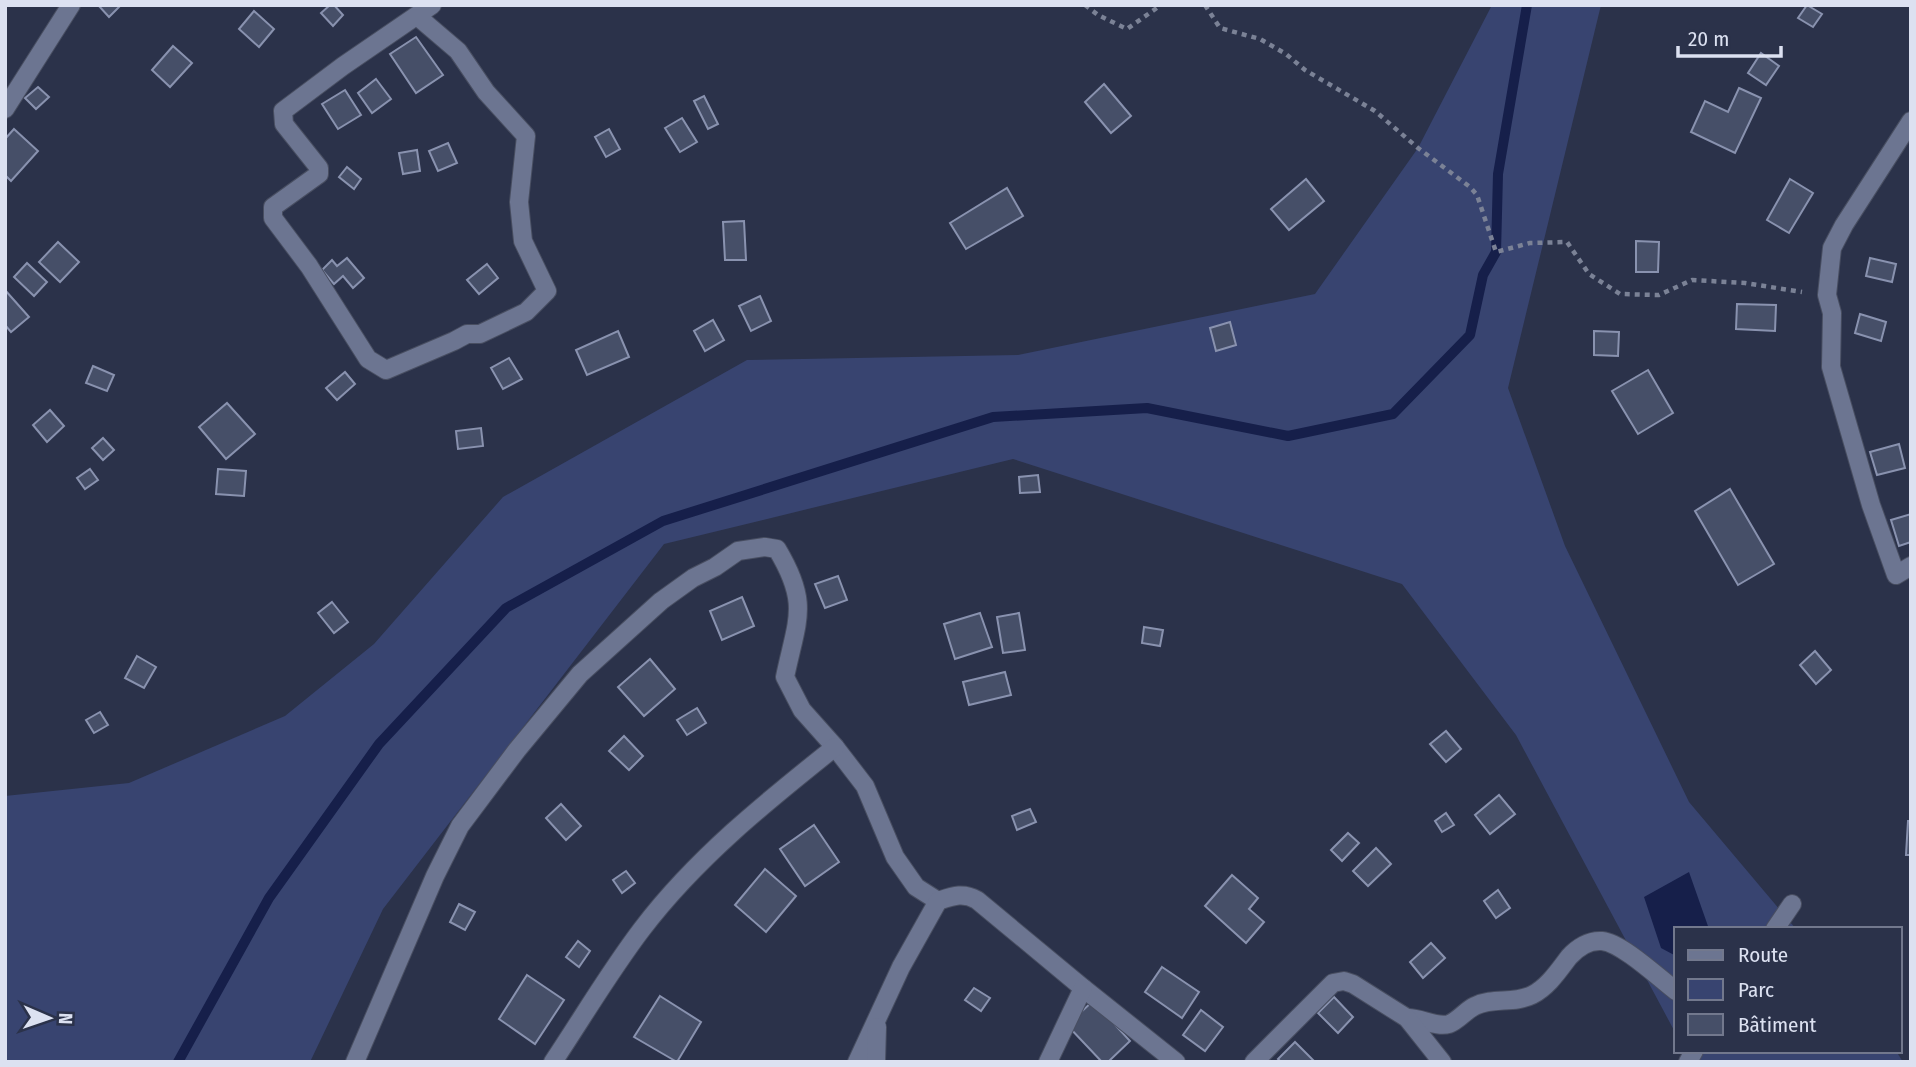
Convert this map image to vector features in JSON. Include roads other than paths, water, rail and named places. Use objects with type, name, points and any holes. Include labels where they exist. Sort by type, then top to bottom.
[{"type":"street","points":[[5,109],[71,5]]},
{"type":"street","points":[[425,10],[486,92],[526,136],[519,202],[523,241],[547,291],[526,312],[480,334],[467,334],[386,370],[368,359],[271,212],[273,207],[319,174],[318,168],[284,124],[284,111],[343,66],[425,10]]},
{"type":"street","points":[[1911,121],[1832,248],[1827,295],[1832,313],[1831,366],[1871,505],[1896,575],[1911,566]]},
{"type":"street","points":[[355,1062],[435,876],[460,825],[580,674],[661,601],[738,551],[765,547],[777,549],[791,572],[800,609],[785,677],[802,710],[865,786],[895,857],[916,887],[938,901]]},
{"type":"street","points":[[553,1062],[643,929],[678,887],[758,808],[835,747]]},
{"type":"street","points":[[857,1062],[901,967],[938,901],[957,895],[968,895],[1176,1062]]},
{"type":"street","points":[[1776,927],[1792,904]]},
{"type":"street","points":[[1407,1018],[1418,1017],[1450,1024],[1474,1006],[1519,1000],[1535,994],[1576,949],[1592,942],[1604,941],[1617,947],[1674,990]]},
{"type":"street","points":[[1254,1062],[1333,983],[1343,981],[1353,984],[1407,1018],[1442,1062]]},
{"type":"street","points":[[1048,1062],[1083,988]]},
{"type":"street","points":[[876,1062],[877,1020]]},
{"type":"waterway","points":[[178,1062],[269,898],[379,744],[506,608],[663,521],[993,417],[1147,408],[1288,436],[1393,414],[1470,335],[1483,275],[1496,252],[1498,174],[1527,5]]}]
